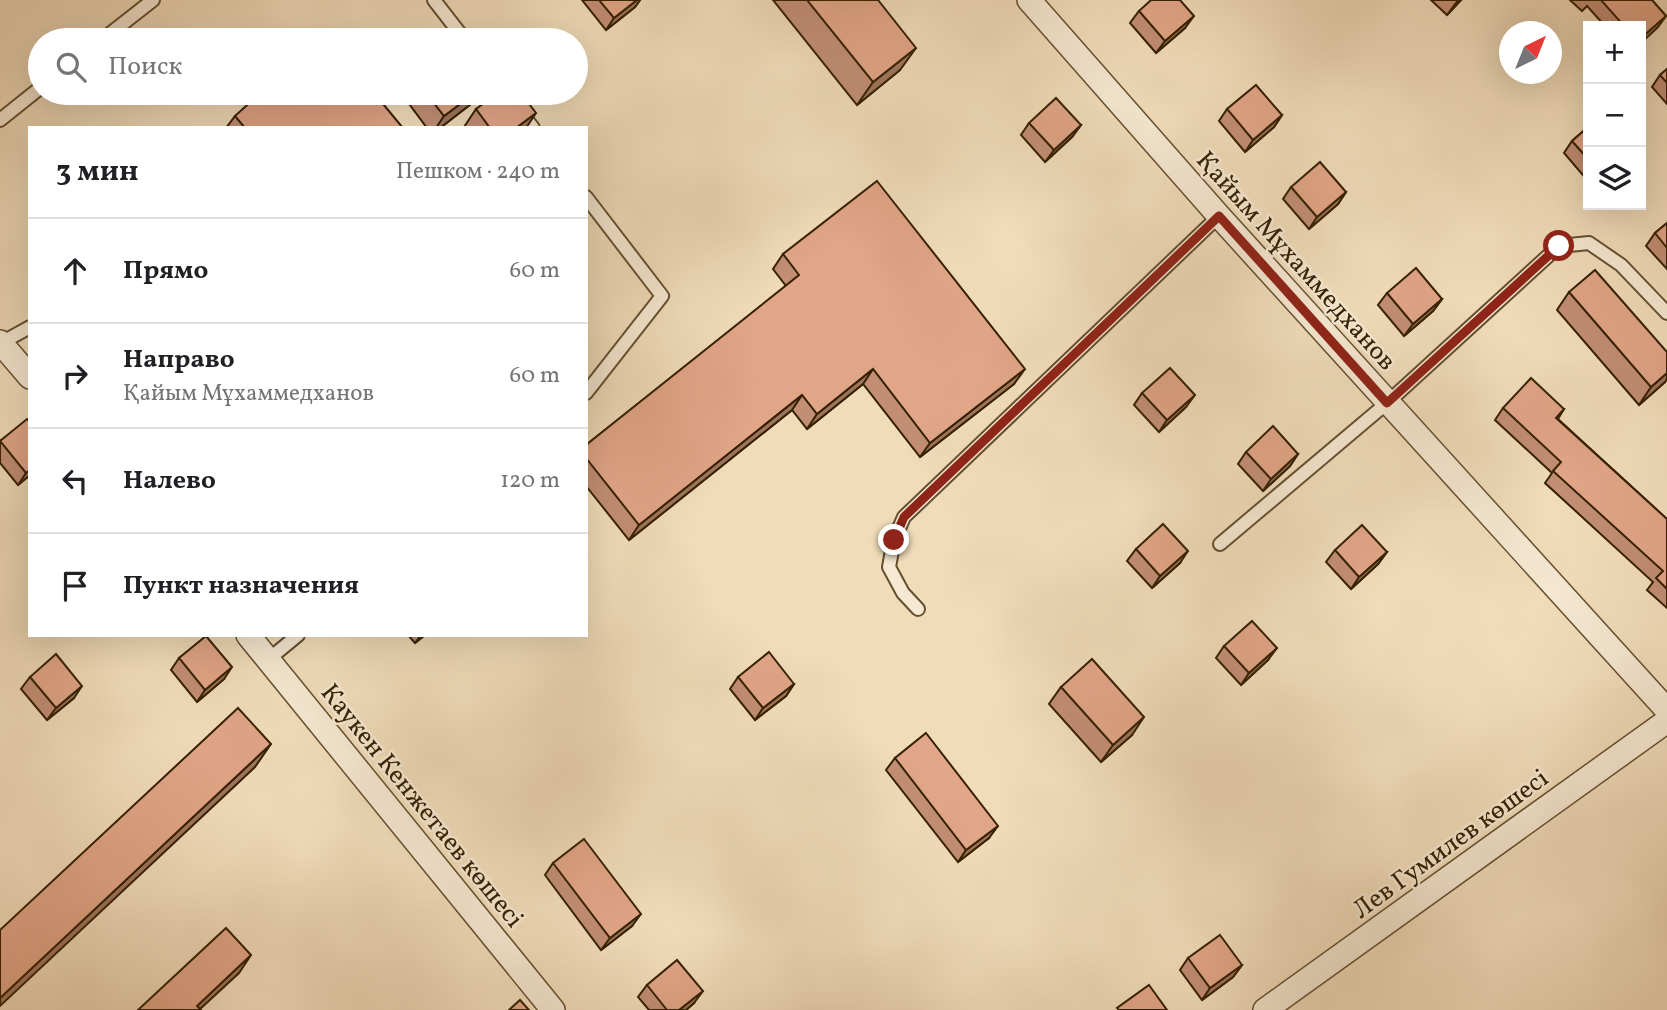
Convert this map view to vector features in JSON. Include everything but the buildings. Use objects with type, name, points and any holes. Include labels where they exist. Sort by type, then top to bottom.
[{"type":"street","name":"Қайым Мұхаммедханов","points":[[1029,0],[1387,403],[1667,710]]},
{"type":"street","points":[[1,343],[28,375]]},
{"type":"street","name":"Каукен Кенжетаев көшесі","points":[[250,637],[553,1010]]},
{"type":"street","name":"Лев Гумилев көшесі","points":[[1265,1010],[1667,721]]},
{"type":"lane","points":[[117,28],[153,0]]},
{"type":"lane","points":[[434,0],[456,28]]},
{"type":"lane","points":[[0,120],[28,98]]},
{"type":"lane","points":[[515,105],[531,126]]},
{"type":"lane","points":[[588,200],[662,296],[588,390]]},
{"type":"lane","points":[[918,609],[903,593],[889,567],[894,540],[904,517],[1219,216]]},
{"type":"lane","points":[[1220,544],[1387,403],[1559,246],[1589,243],[1621,265],[1667,313]]},
{"type":"lane","points":[[1,343],[28,328]]},
{"type":"lane","points":[[269,659],[296,637]]},
{"type":"route","points":[[894,540],[904,517],[1219,216],[1387,403],[1559,246]]}]
